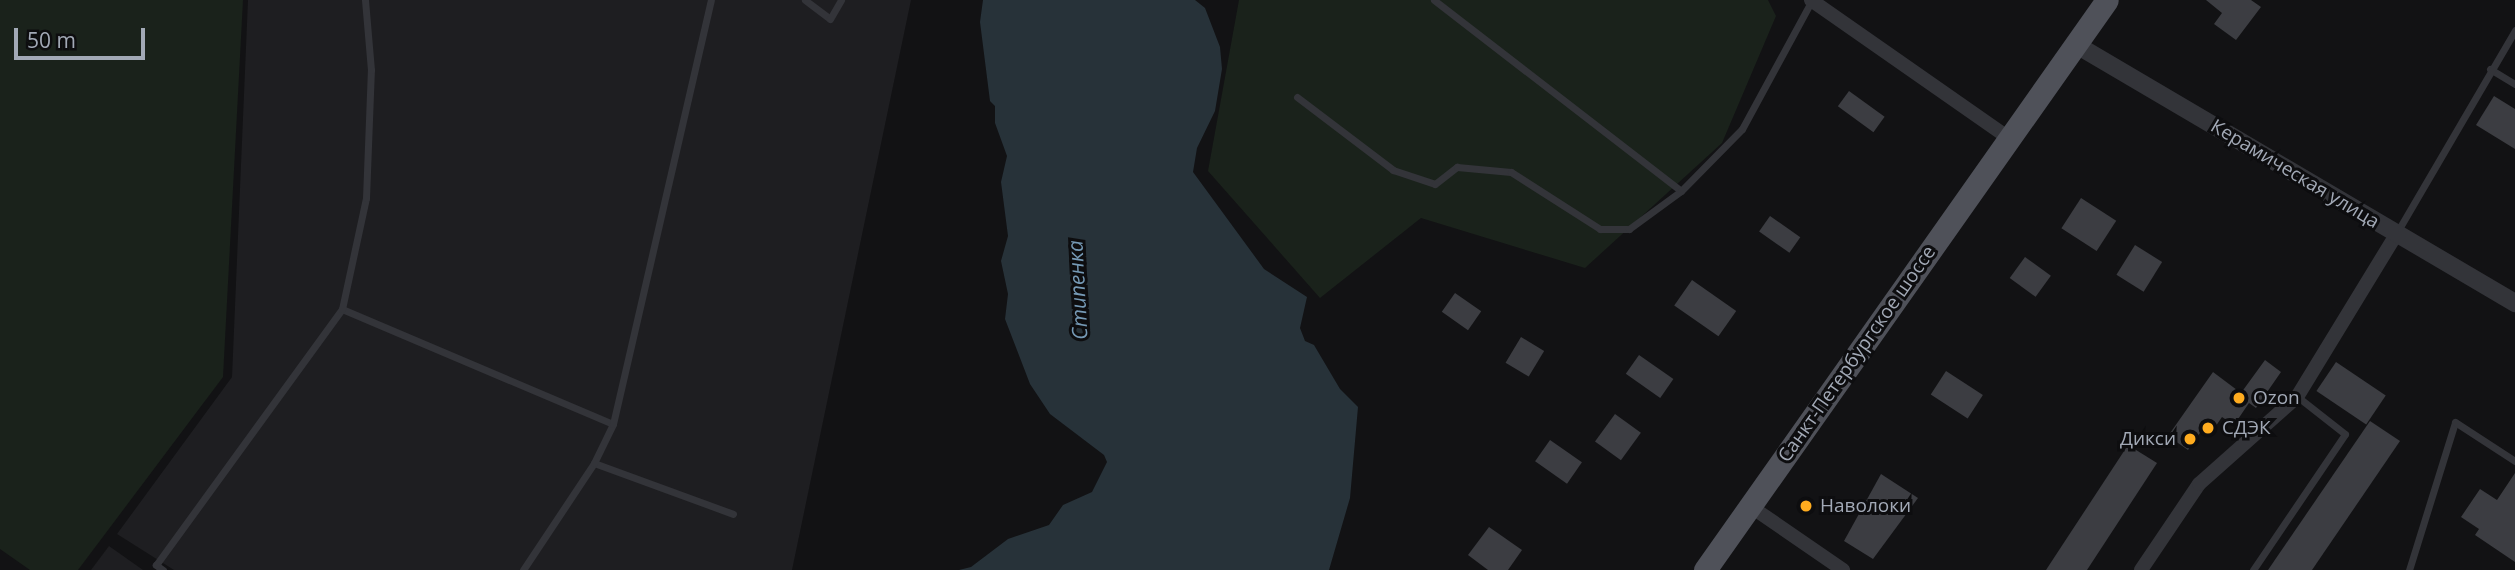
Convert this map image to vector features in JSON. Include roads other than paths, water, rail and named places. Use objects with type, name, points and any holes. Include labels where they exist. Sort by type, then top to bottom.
[{"type":"main road","name":"Санкт-Петербургское шоссе","points":[[1705,570],[2107,0]]},
{"type":"street","points":[[1811,0],[2008,138]]},
{"type":"street","name":"Керамическая улица","points":[[2075,44],[2515,303]]},
{"type":"street","points":[[2141,570],[2199,484],[2297,397],[2396,235]]},
{"type":"street","points":[[1750,506],[1843,570]]},
{"type":"lane","points":[[163,570],[156,565],[342,309],[366,198],[370,70],[365,0]]},
{"type":"lane","points":[[523,570],[594,463],[614,424],[711,0]]},
{"type":"lane","points":[[805,0],[830,19],[841,0]]},
{"type":"lane","points":[[1434,0],[1681,191]]},
{"type":"lane","points":[[1297,97],[1393,170],[1435,184],[1457,167],[1511,172],[1600,229],[1629,229],[1681,191],[1741,129],[1811,0]]},
{"type":"lane","points":[[2396,235],[2515,30]]},
{"type":"lane","points":[[2490,69],[2515,84]]},
{"type":"lane","points":[[342,309],[614,424]]},
{"type":"lane","points":[[2253,570],[2345,434],[2297,397]]},
{"type":"lane","points":[[2409,570],[2455,422],[2515,461]]},
{"type":"lane","points":[[594,463],[733,514]]},
{"type":"water","name":"Стипенка","points":[[983,0],[1195,0],[1205,8],[1220,47],[1222,69],[1215,111],[1197,148],[1193,172],[1264,269],[1307,297],[1300,328],[1305,341],[1314,345],[1340,389],[1358,407],[1350,498],[1329,570],[959,570],[971,567],[1008,539],[1049,525],[1063,505],[1092,492],[1107,462],[1104,455],[1050,414],[1030,384],[1005,319],[1008,294],[1001,261],[1008,236],[1001,182],[1007,156],[995,123],[995,106],[990,101],[980,22]]},
{"type":"place","name":"Ozon","points":[[2239,398]]},
{"type":"place","name":"СДЭК","points":[[2208,428]]},
{"type":"place","name":"Дикси","points":[[2190,439]]},
{"type":"place","name":"Наволоки","points":[[1806,506]]}]
